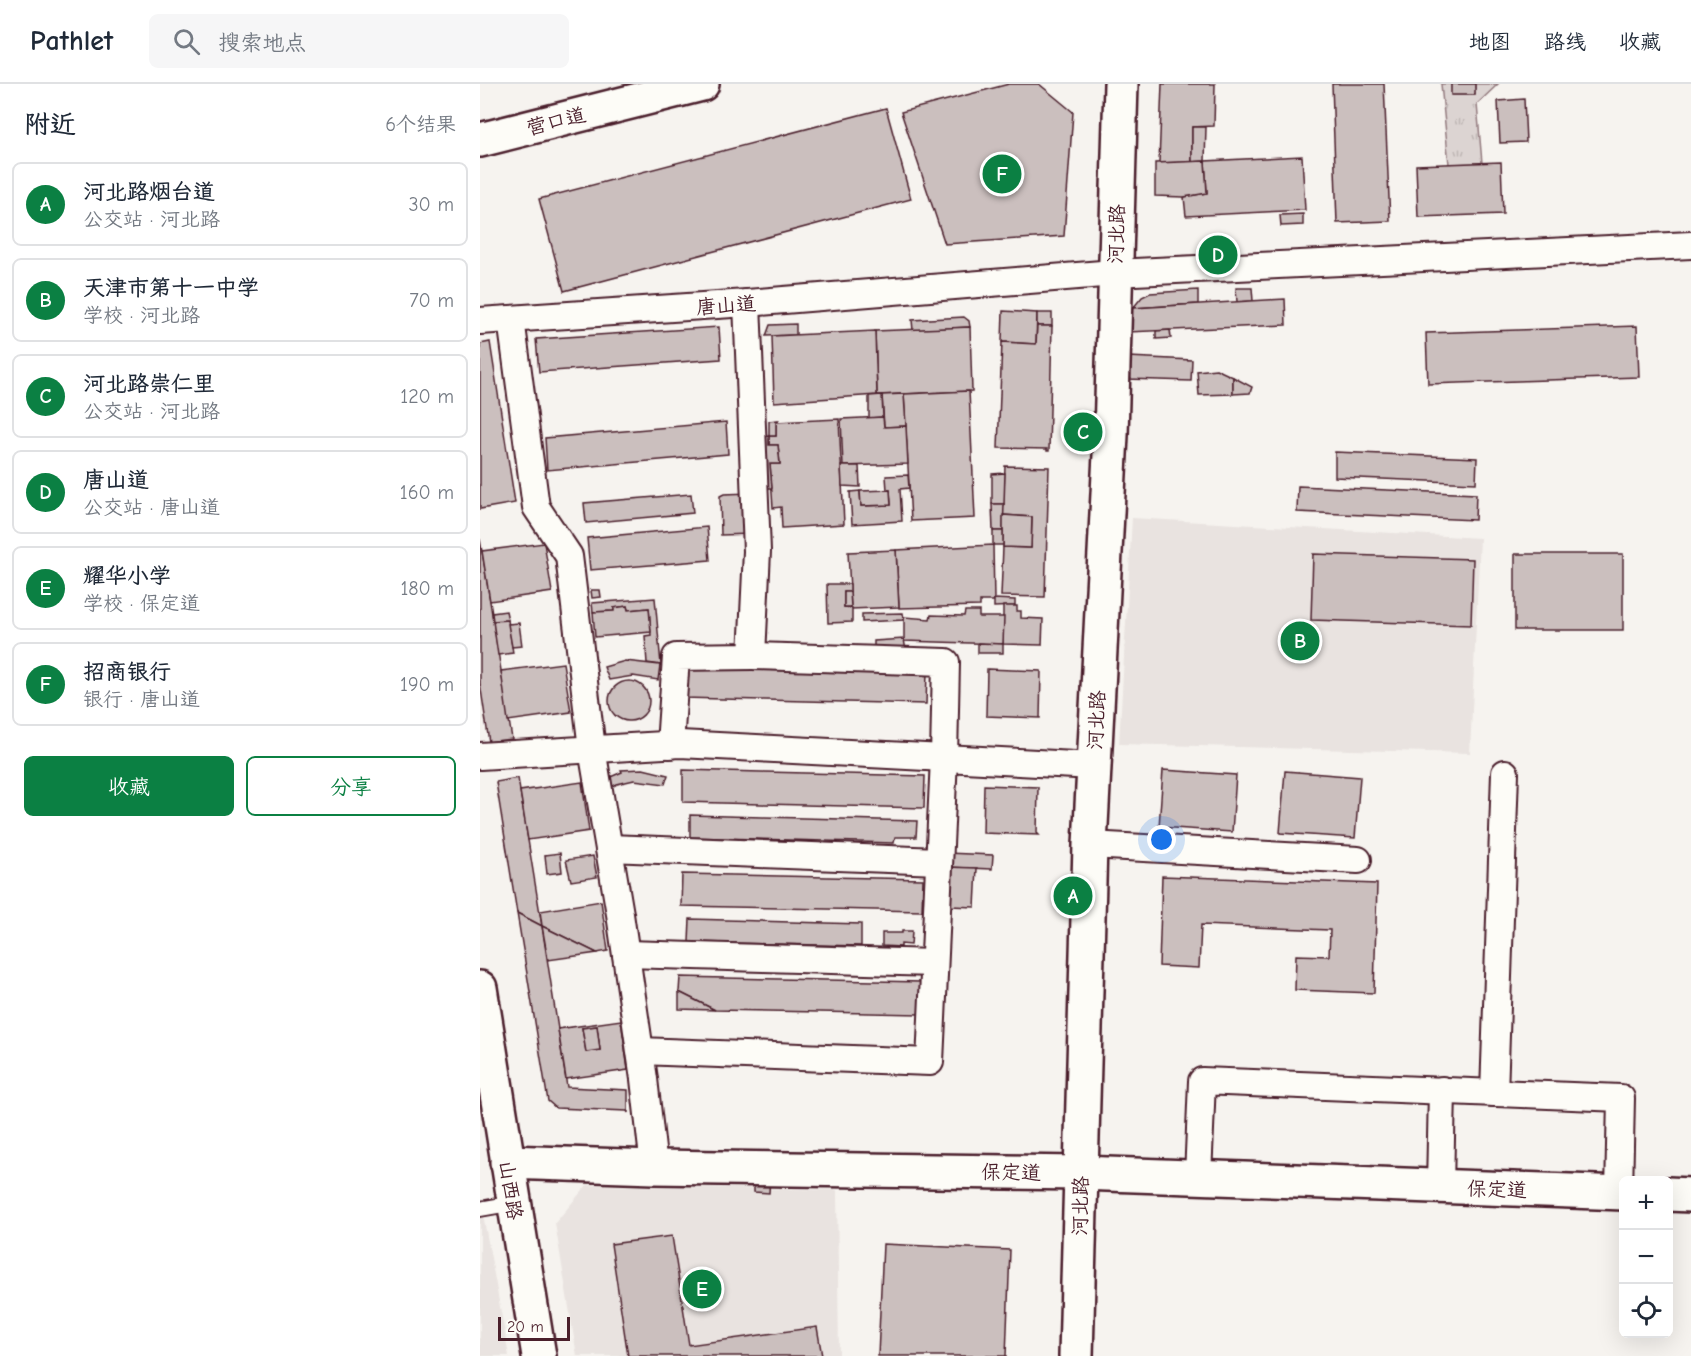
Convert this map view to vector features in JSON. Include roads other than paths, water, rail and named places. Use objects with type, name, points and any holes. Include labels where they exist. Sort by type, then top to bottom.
[{"type":"street","name":"营口道","points":[[480,140],[702,84]]},
{"type":"street","name":"河北路","points":[[1076,1356],[1090,845],[1111,435],[1121,84]]},
{"type":"street","name":"唐山道","points":[[480,321],[747,303],[1114,273],[1691,245]]},
{"type":"street","points":[[747,303],[756,551],[752,656]]},
{"type":"street","points":[[511,319],[536,507],[569,556],[592,749],[626,954],[654,1167]]},
{"type":"street","points":[[640,1051],[930,1062],[944,758],[946,662],[752,656],[676,657],[670,745]]},
{"type":"street","points":[[480,756],[670,745],[1094,766]]},
{"type":"street","points":[[1494,1093],[1505,773]]},
{"type":"street","points":[[1090,845],[1358,860]]},
{"type":"street","points":[[609,848],[939,861]]},
{"type":"street","points":[[626,954],[934,963]]},
{"type":"street","name":"山西路","points":[[480,988],[539,1356]]},
{"type":"street","points":[[1198,1177],[1202,1081],[1621,1098],[1621,1176]]},
{"type":"street","points":[[1440,1187],[1442,1090]]},
{"type":"street","name":"保定道","points":[[507,1162],[654,1167],[1080,1173],[1619,1193]]},
{"type":"street","points":[[1673,1194],[1691,1195]]},
{"type":"lane","points":[[480,1209],[514,1203]]},
{"type":"place","name":"招商银行","points":[[1002,174]]},
{"type":"place","name":"唐山道","points":[[1218,255]]},
{"type":"place","name":"河北路崇仁里","points":[[1083,432]]},
{"type":"place","name":"天津市第十一中学","points":[[1300,641]]},
{"type":"place","name":"河北路烟台道","points":[[1073,896]]},
{"type":"place","name":"耀华小学","points":[[702,1289]]}]
